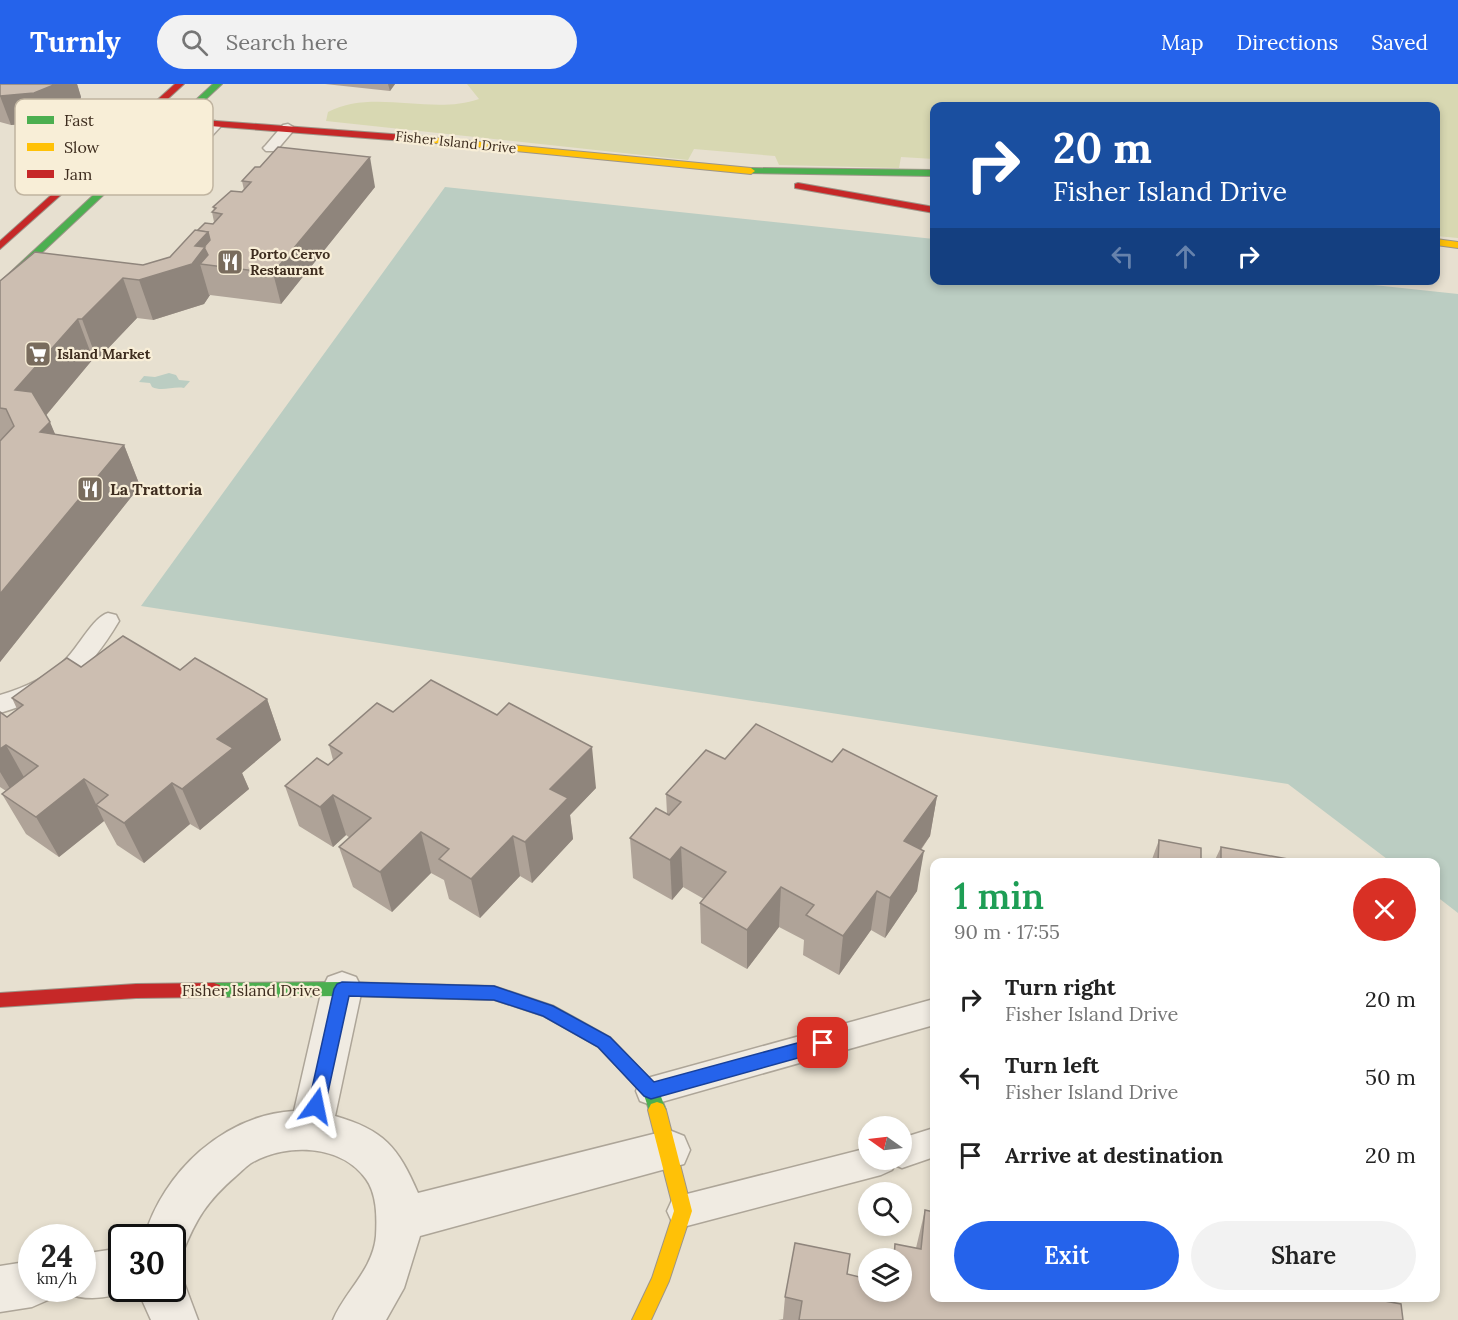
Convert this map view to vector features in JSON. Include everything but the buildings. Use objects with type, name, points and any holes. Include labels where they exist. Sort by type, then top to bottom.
[{"type":"street","points":[[164,99],[180,84]]},
{"type":"street","points":[[202,99],[218,84]]},
{"type":"street","name":"Fisher Island Drive","points":[[213,131],[288,128],[394,136],[735,171],[930,173]]},
{"type":"street","name":"Fisher Island Drive","points":[[735,171],[829,192],[930,209]]},
{"type":"street","points":[[829,192],[835,171]]},
{"type":"street","points":[[0,246],[57,195]]},
{"type":"street","points":[[0,286],[98,195]]},
{"type":"street","points":[[1440,243],[1458,245]]},
{"type":"street","points":[[311,1129],[342,989]]},
{"type":"street","name":"Fisher Island Drive","points":[[0,1000],[136,991],[342,989],[494,993],[548,1011],[604,1042],[651,1091],[669,1150],[682,1211],[660,1281],[641,1320]]},
{"type":"street","points":[[172,1224],[185,1196],[211,1167],[243,1145],[277,1132],[311,1129],[340,1134],[365,1146],[384,1165],[397,1189],[401,1219],[396,1255],[380,1290],[356,1320]]},
{"type":"street","points":[[401,1219],[669,1150]]},
{"type":"street","points":[[0,1289],[18,1286]]},
{"type":"street","points":[[166,1302],[175,1320]]},
{"type":"lane","points":[[271,148],[288,128]]},
{"type":"lane","points":[[0,704],[45,688],[78,665],[108,621]]},
{"type":"lane","points":[[651,1091],[930,1013]]},
{"type":"lane","points":[[912,1150],[930,1144]]},
{"type":"lane","points":[[682,1211],[858,1166]]},
{"type":"green space","points":[[467,84],[1458,84],[1458,238],[1440,236],[1440,102],[930,102],[930,159],[901,157],[899,168],[779,165],[775,156],[694,149],[688,160],[326,121],[328,112],[346,105],[364,102],[442,105],[479,99]]},
{"type":"shaded area","points":[[445,187],[930,239],[930,285],[1374,285],[1458,294],[1458,913],[1440,899],[1440,858],[1386,858],[1288,784],[141,606]]},
{"type":"shaded area","points":[[169,373],[176,375],[179,380],[190,381],[184,388],[164,389],[152,387],[150,383],[139,382],[144,376],[155,377]]},
{"type":"traffic: fast","points":[[202,99],[218,84]]},
{"type":"traffic: fast","points":[[751,171],[930,173]]},
{"type":"traffic: fast","points":[[0,287],[99,195]]},
{"type":"traffic: fast","points":[[214,990],[342,989],[494,993],[548,1011],[604,1042],[651,1091],[657,1110]]},
{"type":"traffic: slow","points":[[418,139],[751,171]]},
{"type":"traffic: slow","points":[[1440,243],[1458,245]]},
{"type":"traffic: slow","points":[[641,1320],[660,1281],[683,1211],[657,1110]]},
{"type":"traffic: jam","points":[[163,99],[180,84]]},
{"type":"traffic: jam","points":[[213,123],[418,139]]},
{"type":"traffic: jam","points":[[798,186],[930,209]]},
{"type":"traffic: jam","points":[[0,246],[57,195]]},
{"type":"traffic: jam","points":[[0,1000],[136,991],[214,990]]},
{"type":"place","name":"Porto Cervo Restaurant","points":[[230,262]]},
{"type":"place","name":"Island Market","points":[[38,354]]},
{"type":"place","name":"La Trattoria","points":[[90,489]]},
{"type":"route","points":[[316,1106],[342,989],[494,993],[548,1011],[604,1042],[651,1091],[823,1043]]}]
